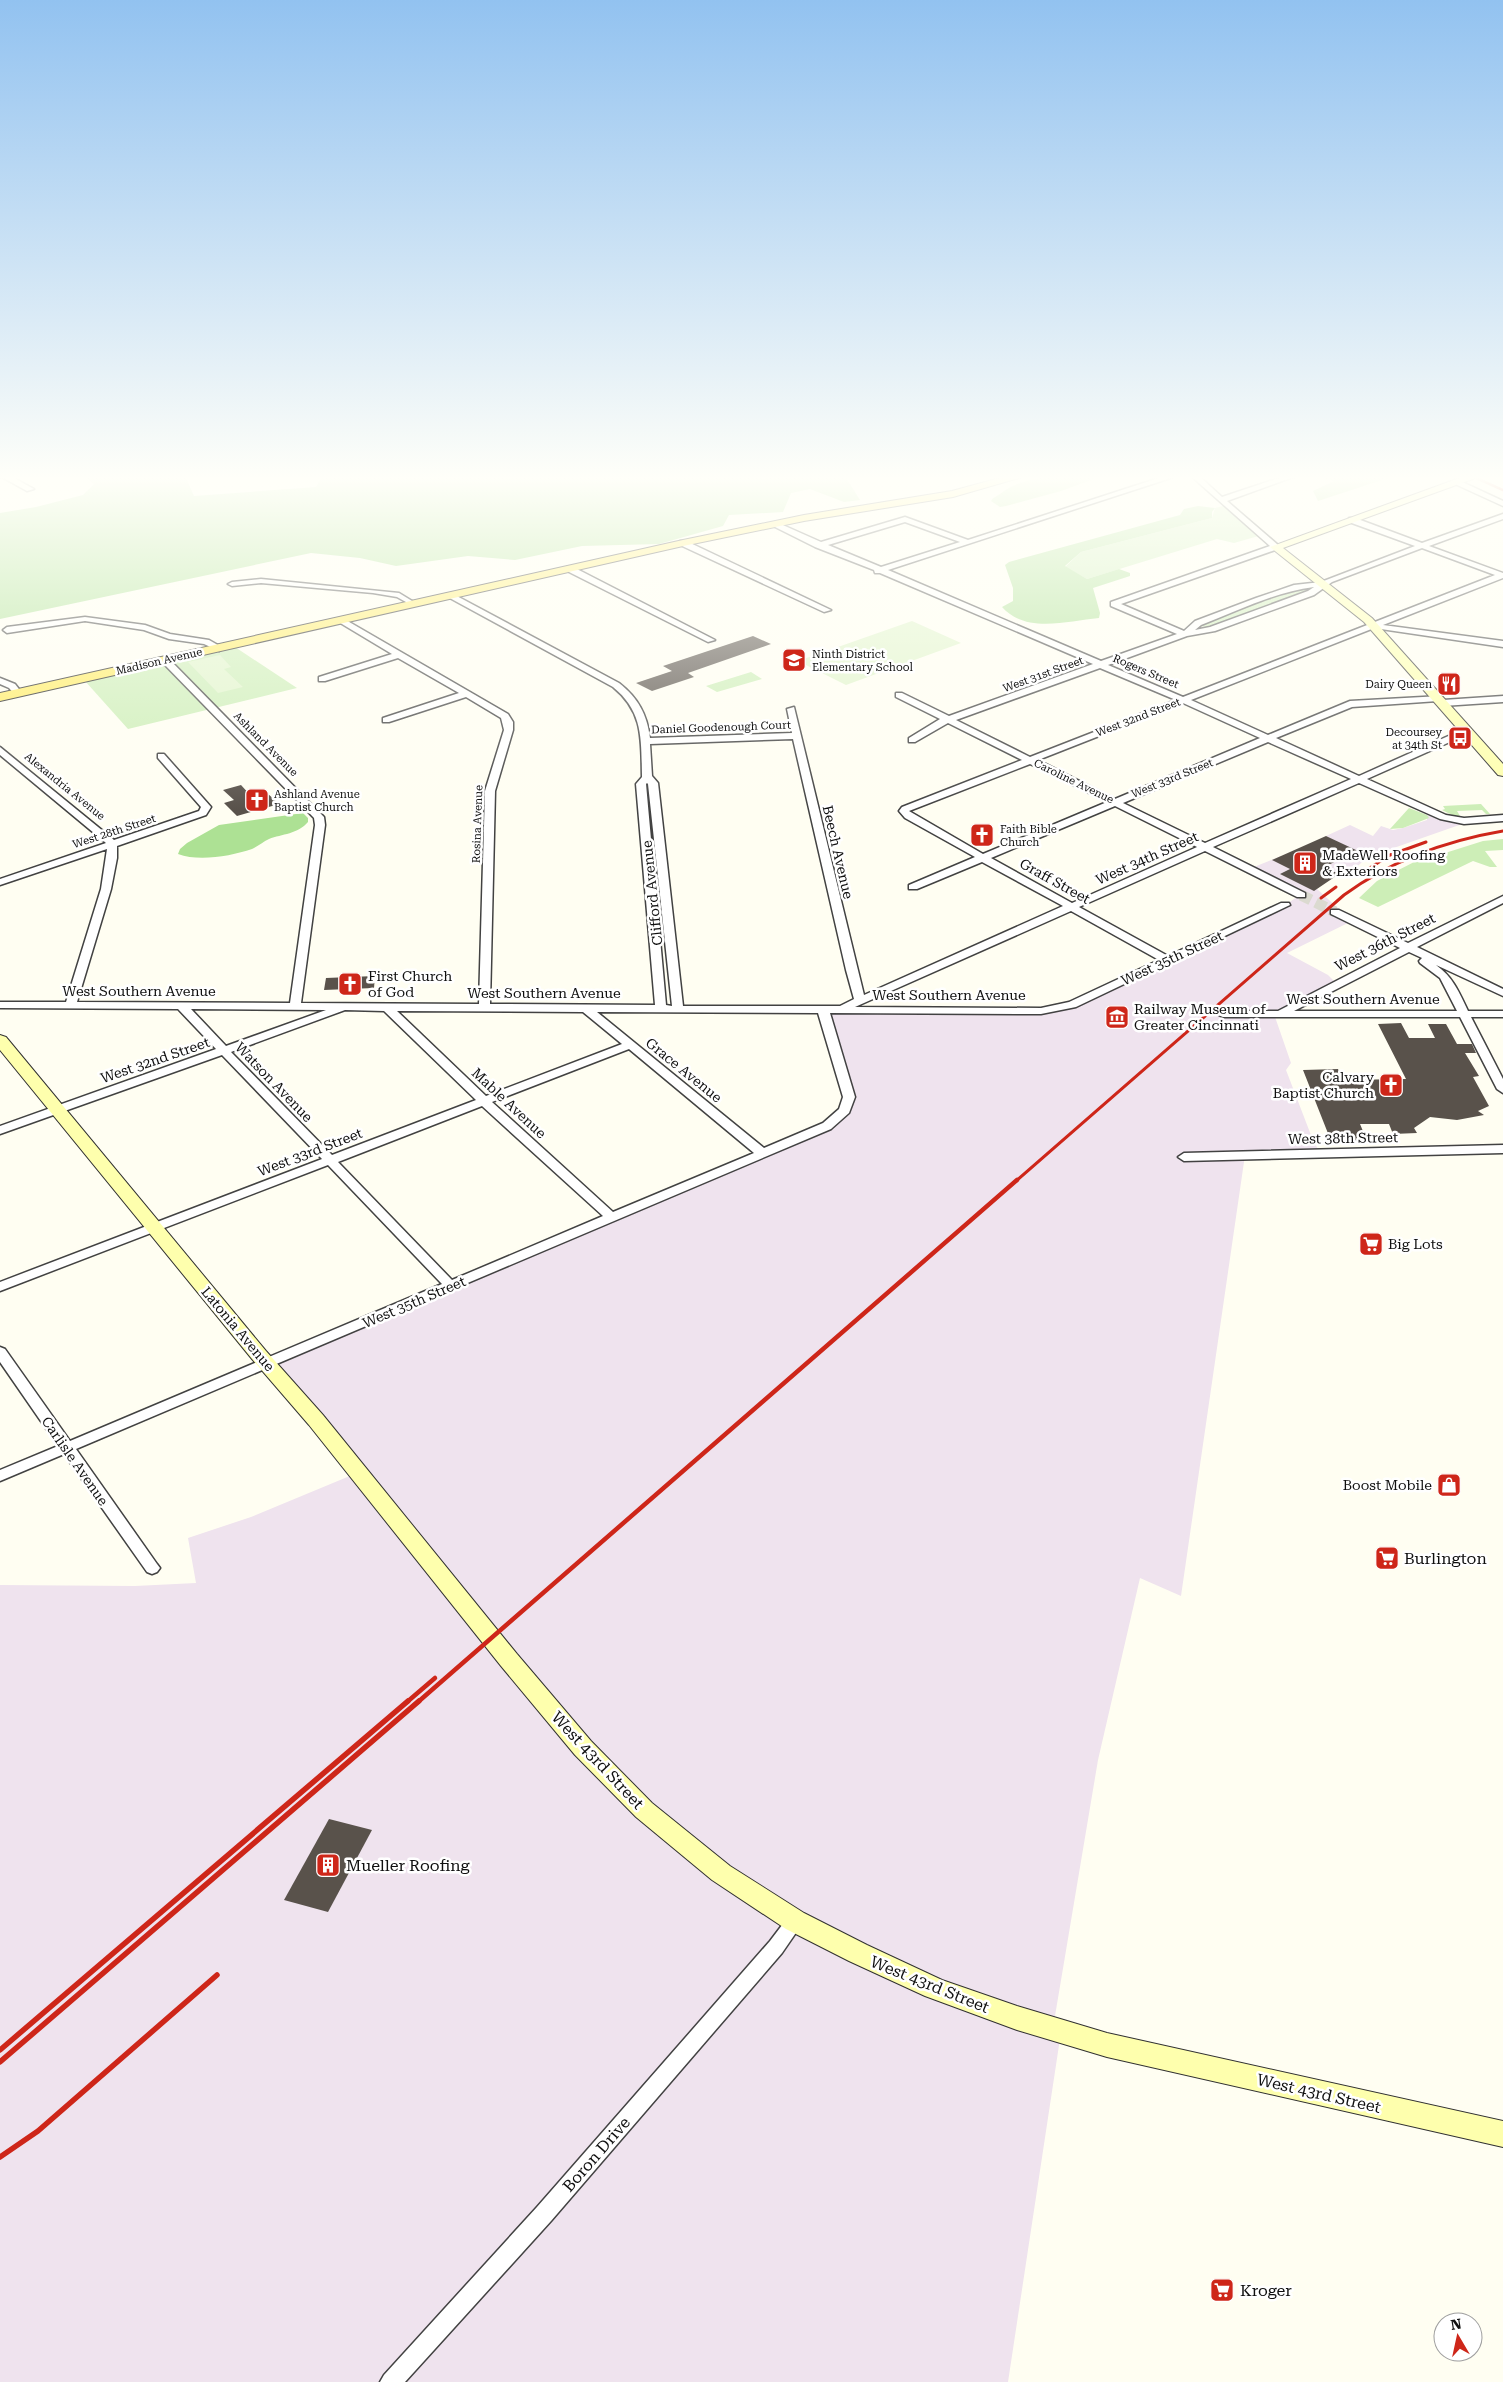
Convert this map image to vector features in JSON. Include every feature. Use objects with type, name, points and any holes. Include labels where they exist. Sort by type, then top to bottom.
[{"type":"main road","name":"Madison Avenue","points":[[0,697],[489,587]]},
{"type":"street","points":[[328,587],[399,595],[413,604]]},
{"type":"street","points":[[606,587],[711,640]]},
{"type":"street","points":[[777,587],[826,610]]},
{"type":"street","name":"Rogers Street","points":[[916,587],[1183,700],[1453,820],[1503,818]]},
{"type":"street","points":[[1162,587],[1114,604],[1184,634]]},
{"type":"street","name":"West 31st Street","points":[[912,740],[941,722],[1184,634],[1212,629],[1311,592],[1318,587]]},
{"type":"street","points":[[1326,587],[1374,626],[1503,772]]},
{"type":"street","name":"West 32nd Street","points":[[904,811],[911,806],[1472,587]]},
{"type":"street","name":"Clifford Avenue","points":[[450,596],[622,689],[632,698],[640,712],[645,741],[647,777],[653,783],[678,1009]]},
{"type":"street","points":[[8,630],[85,619],[145,628],[169,636],[206,642],[219,648]]},
{"type":"street","name":"Rosina Avenue","points":[[341,621],[505,716],[510,723],[508,737],[490,782],[484,1008]]},
{"type":"street","points":[[1374,626],[1503,644]]},
{"type":"street","points":[[322,679],[398,655]]},
{"type":"street","name":"Ashland Avenue","points":[[165,660],[319,817],[320,826],[295,1006]]},
{"type":"street","points":[[0,681],[12,686],[18,693]]},
{"type":"street","points":[[386,720],[466,694]]},
{"type":"street","name":"Caroline Avenue","points":[[899,695],[1301,895]]},
{"type":"street","name":"West 33rd Street","points":[[913,887],[1350,704],[1361,702],[1503,699]]},
{"type":"street","name":"Beech Avenue","points":[[791,710],[850,970],[860,1000]]},
{"type":"street","name":"West 34th Street","points":[[838,1009],[1467,731]]},
{"type":"street","name":"Daniel Goodenough Court","points":[[645,741],[797,736]]},
{"type":"street","name":"Alexandria Avenue","points":[[0,750],[108,838],[112,845]]},
{"type":"street","name":"West 28th Street","points":[[1,881],[203,813],[206,807],[160,756]]},
{"type":"street","name":"Clifford Avenue","points":[[647,777],[640,784],[661,1009]]},
{"type":"street","name":"Graff Street","points":[[904,811],[908,816],[982,858],[1167,960]]},
{"type":"street","points":[[71,1005],[106,889],[112,858],[112,845]]},
{"type":"street","name":"West 36th Street","points":[[1280,1014],[1503,899]]},
{"type":"street","name":"West 35th Street","points":[[1058,1009],[1285,905]]},
{"type":"street","points":[[1335,912],[1503,993]]},
{"type":"street","points":[[1409,948],[1444,976],[1450,984],[1503,1089]]},
{"type":"street","points":[[1450,984],[1460,980],[1485,984]]},
{"type":"street","name":"West Southern Avenue","points":[[0,1005],[1022,1011],[1058,1009]]},
{"type":"street","name":"Watson Avenue","points":[[181,1006],[328,1161],[451,1286]]},
{"type":"street","name":"West 32nd Street","points":[[0,1130],[347,1007]]},
{"type":"street","name":"Mable Avenue","points":[[387,1007],[484,1101],[612,1218]]},
{"type":"street","name":"Grace Avenue","points":[[587,1008],[763,1154]]},
{"type":"street","name":"West 35th Street","points":[[0,1476],[826,1126],[846,1110],[849,1097],[823,1010]]},
{"type":"street","name":"West Southern Avenue","points":[[1223,1014],[1502,1014]]},
{"type":"street","name":"Latonia Avenue","points":[[0,1040],[267,1364],[316,1420],[475,1618]]},
{"type":"street","name":"West 33rd Street","points":[[0,1287],[630,1045]]},
{"type":"street","name":"West 38th Street","points":[[1184,1156],[1503,1149]]},
{"type":"street","name":"Carlisle Avenue","points":[[0,1352],[152,1568]]},
{"type":"street","name":"West 43rd Street","points":[[475,1618],[583,1748],[644,1810],[721,1873],[795,1921],[858,1953],[934,1988],[1044,2026],[1107,2045],[1503,2134]]},
{"type":"street","name":"Boron Drive","points":[[391,2382],[550,2207],[776,1947],[795,1921]]},
{"type":"shaded area","points":[[1427,815],[1453,823],[1465,823],[1368,857],[1345,877],[1324,867],[1357,852],[1326,836],[1350,825],[1373,836],[1381,826],[1393,830],[1403,828],[1427,820]]},
{"type":"shaded area","points":[[1281,856],[1352,921],[1287,953],[1328,975],[1336,983],[1274,1014],[1291,1063],[1286,1070],[1314,1143],[1321,1153],[1245,1155],[1181,1596],[1140,1578],[1098,1760],[1055,2016],[1061,2032],[1008,2382],[0,2382],[0,1585],[135,1586],[196,1583],[188,1538],[251,1517],[357,1473],[267,1364],[820,1129],[848,1104],[823,1010],[1058,1009],[1285,905],[1300,895],[1249,869]]},
{"type":"green space","points":[[0,587],[150,587],[0,619]]},
{"type":"green space","points":[[1096,587],[1093,588],[1100,613],[1099,618],[1048,624],[1023,621],[1002,607],[1013,601],[1013,588]]},
{"type":"green space","points":[[1297,588],[1304,588],[1308,591],[1210,628],[1201,626],[1202,623]]},
{"type":"green space","points":[[912,621],[961,643],[846,685],[798,661]]},
{"type":"green space","points":[[235,647],[297,688],[128,729],[85,681]]},
{"type":"green space","points":[[220,655],[231,667],[224,669],[243,687],[218,693],[188,662]]},
{"type":"green space","points":[[751,672],[762,679],[717,692],[706,686]]},
{"type":"green space","points":[[1481,804],[1490,814],[1486,814],[1482,810],[1457,811],[1460,816],[1454,816],[1442,810],[1445,809],[1443,806]]},
{"type":"green space","points":[[1409,808],[1427,815],[1429,818],[1403,828],[1390,829]]},
{"type":"green space","points":[[303,813],[308,818],[308,822],[300,829],[269,839],[252,849],[235,854],[205,858],[178,854],[180,849],[187,843],[219,825]]},
{"type":"green space","points":[[1503,839],[1503,850],[1485,851],[1497,867],[1490,867],[1473,861],[1378,907],[1359,898],[1377,881],[1420,859],[1423,860],[1483,841]]},
{"type":"building","name":"Ninth District Elementary School","points":[[753,636],[771,644],[688,673],[694,677],[652,691],[636,683],[672,671],[663,666]]},
{"type":"building","name":"Ashland Avenue Baptist Church","points":[[241,785],[251,796],[266,792],[279,804],[237,816],[224,803],[234,800],[223,790]]},
{"type":"building","name":"MadeWell Roofing & Exteriors","points":[[1326,836],[1358,851],[1324,867],[1339,874],[1314,891],[1280,874],[1290,869],[1272,860]]},
{"type":"building","name":"First Church of God","points":[[375,976],[374,988],[324,990],[326,978]]},
{"type":"building","name":"Calvary Baptist Church","points":[[1401,1023],[1409,1038],[1435,1038],[1428,1024],[1446,1024],[1457,1044],[1472,1044],[1476,1053],[1465,1053],[1479,1076],[1473,1077],[1489,1106],[1478,1111],[1484,1115],[1457,1120],[1430,1117],[1414,1128],[1417,1133],[1393,1134],[1389,1124],[1360,1124],[1367,1141],[1331,1141],[1303,1070],[1338,1069],[1342,1080],[1406,1079],[1378,1024]]},
{"type":"building","name":"Mueller Roofing","points":[[329,1819],[372,1830],[328,1912],[284,1900]]},
{"type":"tunnel","points":[[1301,895],[1335,912]]},
{"type":"railway","points":[[1016,1181],[1344,895],[1381,872],[1419,854],[1460,840],[1503,831]]},
{"type":"railway","points":[[1362,873],[1390,855],[1426,842]]},
{"type":"railway","points":[[1321,898],[1336,887]]},
{"type":"railway","points":[[418,1702],[1017,1180]]},
{"type":"railway","points":[[407,1702],[435,1678]]},
{"type":"railway","points":[[0,2050],[408,1701]]},
{"type":"railway","points":[[0,2062],[419,1701]]},
{"type":"railway","points":[[0,2157],[38,2131],[217,1975]]},
{"type":"place","name":"Ninth District Elementary School","points":[[794,660]]},
{"type":"place","name":"Dairy Queen","points":[[1449,684]]},
{"type":"place","name":"Decoursey at 34th St","points":[[1460,738]]},
{"type":"place","name":"Ashland Avenue Baptist Church","points":[[257,800]]},
{"type":"place","name":"Faith Bible Church","points":[[982,835]]},
{"type":"place","name":"MadeWell Roofing & Exteriors","points":[[1305,863]]},
{"type":"place","name":"First Church of God","points":[[350,984]]},
{"type":"place","name":"Railway Museum of Greater Cincinnati","points":[[1117,1017]]},
{"type":"place","name":"Calvary Baptist Church","points":[[1391,1085]]},
{"type":"place","name":"Big Lots","points":[[1371,1244]]},
{"type":"place","name":"Boost Mobile","points":[[1449,1485]]},
{"type":"place","name":"Burlington","points":[[1387,1558]]},
{"type":"place","name":"Mueller Roofing","points":[[328,1865]]},
{"type":"place","name":"Kroger","points":[[1222,2290]]}]
